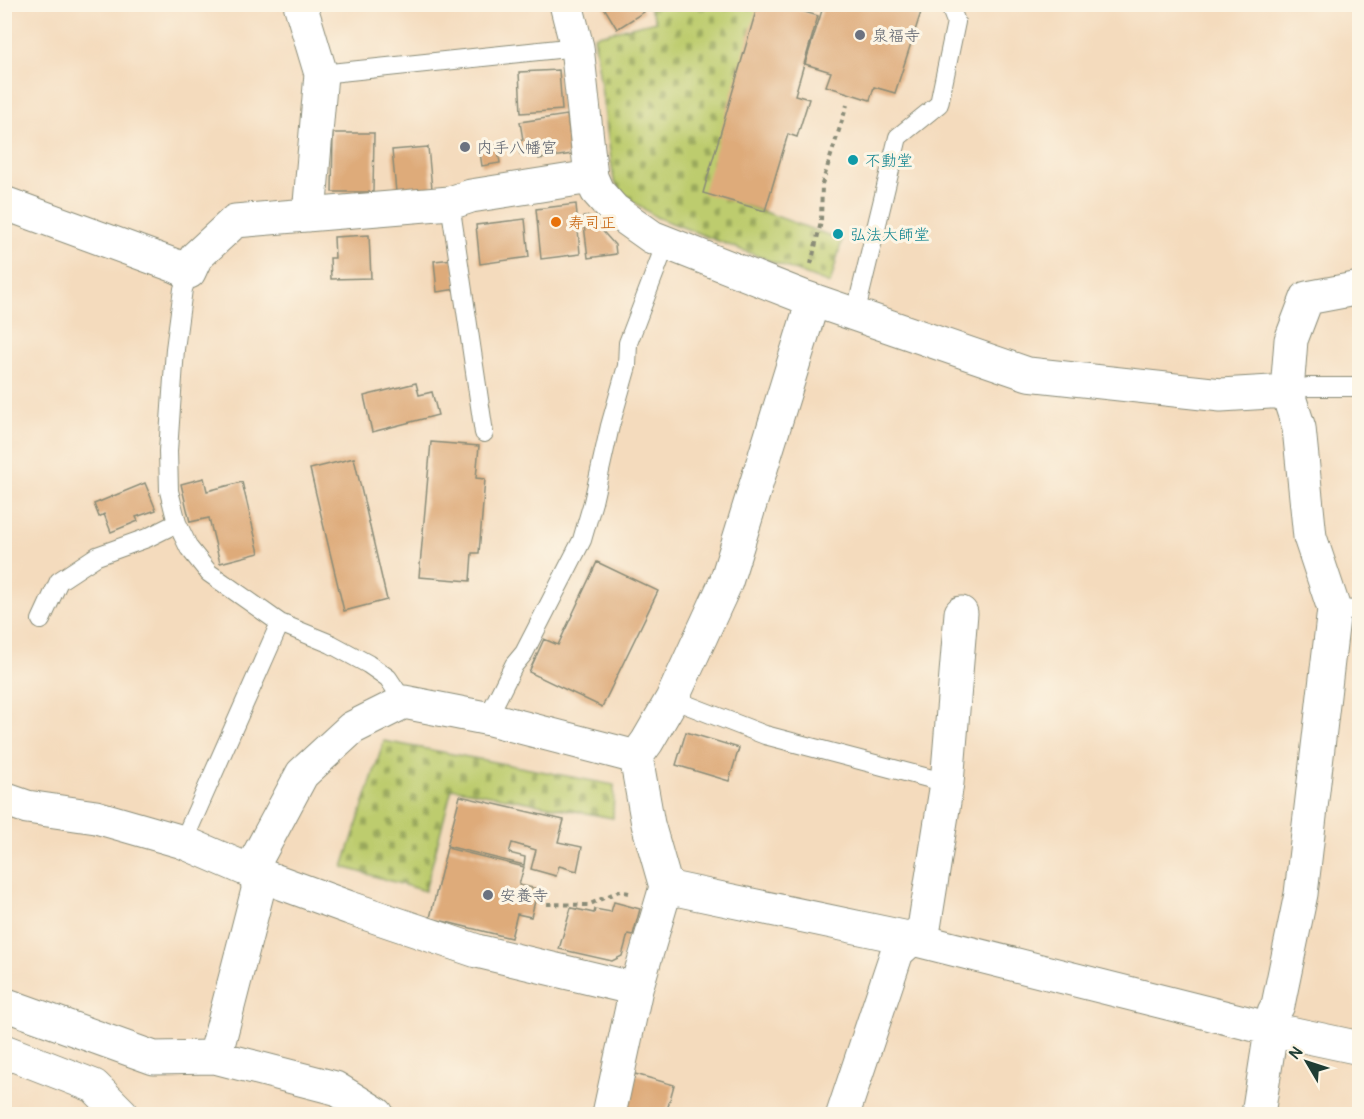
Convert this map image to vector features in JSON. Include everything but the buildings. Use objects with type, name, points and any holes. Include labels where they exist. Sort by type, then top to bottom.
[{"type":"street","points":[[300,4],[321,74],[309,215]]},
{"type":"street","points":[[566,4],[577,47],[591,177],[597,191],[614,210],[652,237],[808,299],[1028,374],[1221,395],[1287,391]]},
{"type":"street","points":[[4,203],[189,272],[196,257],[235,221],[450,203],[471,196],[591,177]]},
{"type":"street","points":[[1258,1114],[1271,1029],[1301,894],[1347,610],[1310,537],[1299,428],[1287,391],[1291,340],[1307,298],[1359,288]]},
{"type":"street","points":[[609,1114],[636,989],[664,893],[636,757],[672,699],[726,582],[808,299]]},
{"type":"street","points":[[843,1114],[897,952],[924,928],[947,783],[961,613]]},
{"type":"street","points":[[215,1057],[258,890],[256,860],[302,774],[352,728],[404,702],[490,719],[636,757]]},
{"type":"street","points":[[4,799],[27,807],[96,818],[183,842],[257,874],[477,951],[636,989]]},
{"type":"street","points":[[664,893],[913,939],[1271,1029],[1359,1048]]},
{"type":"street","points":[[4,1004],[154,1058],[215,1057],[334,1088],[377,1114]]},
{"type":"street","points":[[4,1051],[94,1086],[122,1114]]},
{"type":"lane","points":[[855,315],[898,137],[939,104],[956,22],[949,4]]},
{"type":"lane","points":[[321,74],[577,47]]},
{"type":"lane","points":[[450,203],[484,433]]},
{"type":"lane","points":[[494,705],[514,664],[524,653],[582,540],[594,502],[610,426],[627,366],[628,343],[666,243]]},
{"type":"lane","points":[[189,272],[183,289],[175,349],[168,451],[169,491],[177,523],[189,548],[209,573],[280,623],[331,644],[388,678],[404,702]]},
{"type":"lane","points":[[1287,391],[1308,387],[1359,387]]},
{"type":"lane","points":[[41,620],[59,581],[97,556],[147,538],[177,523]]},
{"type":"lane","points":[[183,842],[280,623]]},
{"type":"lane","points":[[672,699],[765,735],[947,783]]},
{"type":"path","points":[[808,299],[821,222],[822,184],[847,105]]},
{"type":"path","points":[[547,904],[588,904],[619,891],[664,893]]},
{"type":"green space","points":[[648,5],[762,5],[709,192],[842,240],[830,284],[656,217],[625,196],[614,181],[594,36],[656,21]]},
{"type":"green space","points":[[384,741],[614,785],[613,818],[452,788],[425,891],[343,867]]},
{"type":"place","name":"泉福寺","points":[[860,35]]},
{"type":"place","name":"内手八幡宮","points":[[465,147]]},
{"type":"place","name":"不動堂","points":[[853,160]]},
{"type":"place","name":"寿司正","points":[[556,222]]},
{"type":"place","name":"弘法大師堂","points":[[838,234]]},
{"type":"place","name":"安養寺","points":[[488,895]]}]
